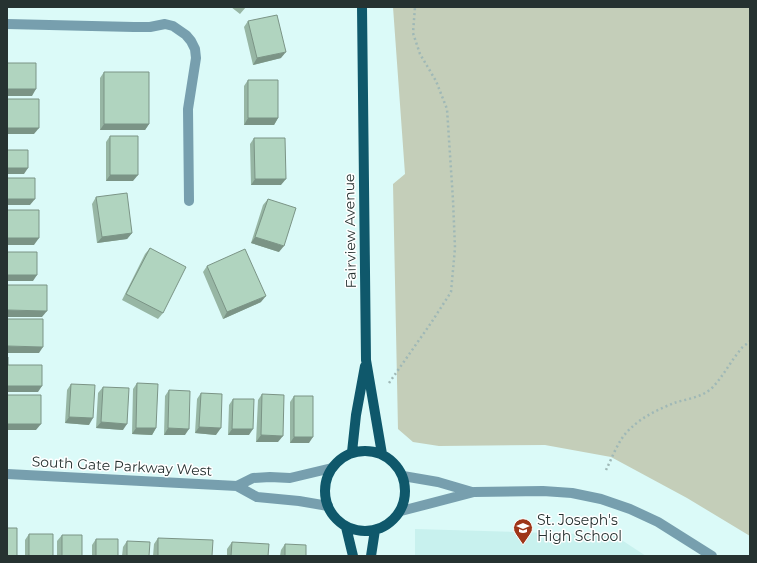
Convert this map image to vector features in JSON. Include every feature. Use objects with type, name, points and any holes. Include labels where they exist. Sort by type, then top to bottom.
[{"type":"main road","name":"Fairview Avenue","points":[[362,7],[366,360],[382,454]]},
{"type":"main road","points":[[352,452],[356,415],[366,360]]},
{"type":"main road","points":[[362,450],[382,454],[398,467],[403,476],[406,488],[405,500],[401,511],[394,520],[375,530],[356,530],[346,527],[335,518],[328,506],[325,493],[326,480],[332,468],[341,458],[352,452],[362,450]]},
{"type":"main road","points":[[346,527],[353,556]]},
{"type":"main road","points":[[371,556],[375,530]]},
{"type":"street","points":[[7,24],[134,27],[165,24],[173,26],[186,35],[195,49],[196,58],[188,109],[188,200]]},
{"type":"street","name":"South Gate Parkway West","points":[[236,486],[253,478],[290,478],[332,468]]},
{"type":"street","name":"South Gate Parkway West","points":[[7,474],[236,486],[257,497],[299,501],[328,506]]},
{"type":"street","points":[[403,476],[438,482],[474,492]]},
{"type":"street","points":[[401,511],[474,492],[543,491],[572,493],[601,499],[630,509],[658,522],[712,556]]},
{"type":"path","points":[[389,383],[451,292],[455,248],[447,109],[436,81],[420,54],[414,33],[415,7]]},
{"type":"path","points":[[606,470],[630,428],[656,411],[674,403],[700,396],[710,389],[719,380],[741,348],[750,342]]},
{"type":"shaded area","name":"St. Joseph's High School","points":[[415,529],[614,535],[646,556],[415,556]]},
{"type":"green space","points":[[393,7],[750,7],[750,536],[687,498],[611,457],[545,445],[439,446],[413,442],[398,429],[393,184],[405,174]]},
{"type":"building","points":[[277,15],[286,52],[257,58],[248,21]]},
{"type":"building","points":[[7,63],[36,63],[36,89],[7,89]]},
{"type":"building","points":[[104,72],[149,72],[149,124],[104,124]]},
{"type":"building","points":[[248,80],[278,80],[278,118],[248,118]]},
{"type":"building","points":[[7,99],[39,99],[39,128],[7,128]]},
{"type":"building","points":[[110,136],[138,136],[138,175],[110,175]]},
{"type":"building","points":[[254,138],[285,138],[286,179],[255,179]]},
{"type":"building","points":[[7,150],[28,150],[28,168],[7,168]]},
{"type":"building","points":[[7,178],[35,178],[35,199],[7,199]]},
{"type":"building","points":[[127,193],[132,233],[102,237],[96,197]]},
{"type":"building","points":[[268,199],[296,208],[284,246],[255,237]]},
{"type":"building","points":[[7,210],[39,210],[39,238],[7,238]]},
{"type":"building","points":[[150,248],[186,267],[163,313],[126,294]]},
{"type":"building","points":[[245,249],[266,296],[227,312],[207,266]]},
{"type":"building","points":[[7,252],[37,252],[37,275],[7,275]]},
{"type":"building","points":[[7,285],[47,285],[47,311],[7,310]]},
{"type":"building","points":[[7,319],[43,319],[43,347],[7,346]]},
{"type":"building","points":[[7,357],[8,365],[42,365],[42,386],[7,386]]},
{"type":"building","points":[[137,383],[158,384],[156,428],[136,428]]},
{"type":"building","points":[[71,384],[95,385],[93,418],[69,417]]},
{"type":"building","points":[[103,387],[129,388],[127,424],[101,422]]},
{"type":"building","points":[[169,390],[190,391],[189,429],[168,428]]},
{"type":"building","points":[[201,393],[222,394],[221,428],[199,427]]},
{"type":"building","points":[[262,394],[284,395],[283,436],[261,435]]},
{"type":"building","points":[[7,395],[41,395],[41,424],[7,424]]},
{"type":"building","points":[[294,396],[313,396],[313,437],[294,437]]},
{"type":"building","points":[[233,399],[254,399],[253,429],[232,429]]},
{"type":"building","points":[[7,528],[17,528],[17,556],[7,556]]},
{"type":"building","points":[[29,534],[53,534],[53,556],[29,556]]},
{"type":"building","points":[[62,535],[82,535],[82,556],[62,556]]},
{"type":"building","points":[[158,538],[213,540],[212,556],[158,556]]},
{"type":"building","points":[[96,539],[118,539],[118,556],[96,556]]},
{"type":"building","points":[[127,541],[150,542],[149,556],[127,556]]},
{"type":"building","points":[[232,542],[269,544],[268,556],[231,556]]},
{"type":"building","points":[[285,544],[306,545],[306,556],[285,556]]},
{"type":"place","name":"St. Joseph's High School","points":[[523,545]]}]
